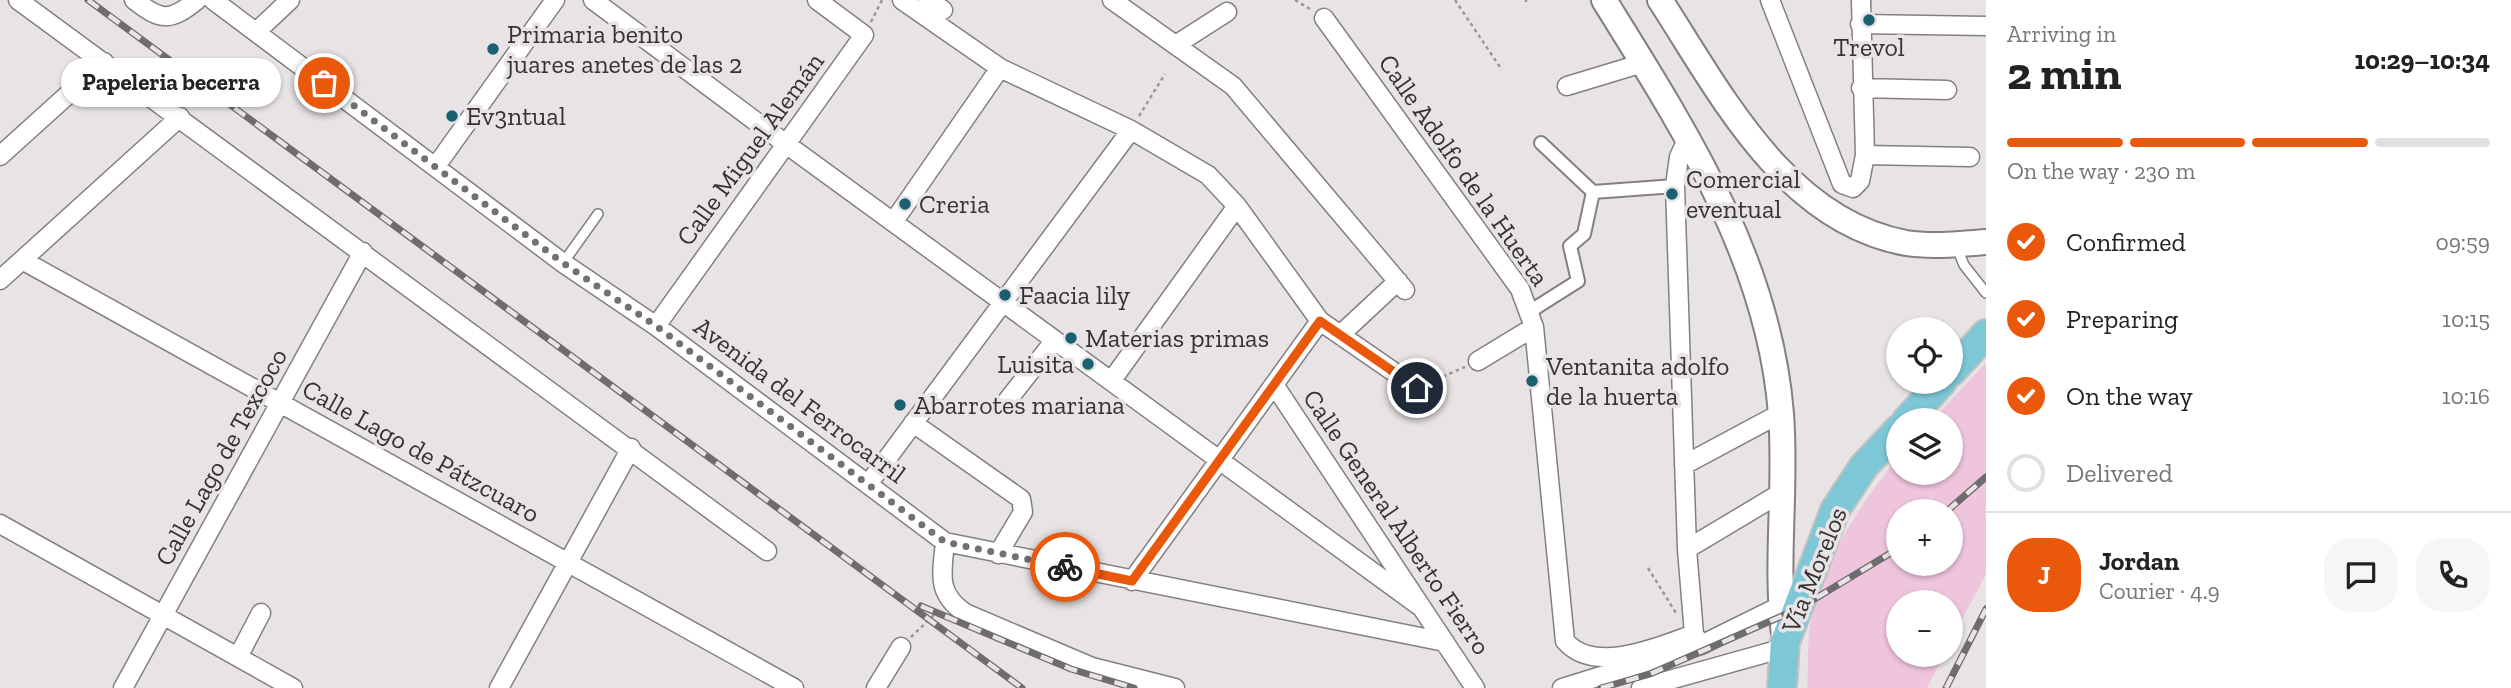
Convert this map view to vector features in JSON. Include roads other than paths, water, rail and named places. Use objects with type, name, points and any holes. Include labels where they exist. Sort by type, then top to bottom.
[{"type":"main road","points":[[1604,0],[1688,137],[1734,228],[1752,276],[1772,350],[1781,413],[1791,601]]},
{"type":"main road","points":[[1660,0],[1727,104],[1761,148],[1801,191],[1835,216],[1874,234],[1908,243],[1986,242]]},
{"type":"main road","points":[[1963,359],[1986,334]]},
{"type":"main road","points":[[1918,408],[1931,394]]},
{"type":"main road","name":"Vía Morelos","points":[[1782,688],[1784,645],[1791,601],[1835,510],[1864,466],[1886,443]]},
{"type":"street","points":[[19,0],[631,448],[767,551]]},
{"type":"street","points":[[134,0],[156,15],[166,17],[183,11],[197,0]]},
{"type":"street","name":"Avenida del Ferrocarril","points":[[213,0],[563,263],[656,326],[945,542],[1445,642]]},
{"type":"street","points":[[256,33],[290,0]]},
{"type":"street","points":[[436,166],[555,0]]},
{"type":"street","points":[[593,0],[1418,605]]},
{"type":"street","name":"Calle Miguel Alemán","points":[[656,326],[864,35],[817,0]]},
{"type":"street","points":[[902,0],[1000,68],[1131,130],[1208,175],[1237,206],[1320,321],[1417,388]]},
{"type":"street","points":[[1112,0],[1233,86],[1401,286],[1340,335]]},
{"type":"street","points":[[1770,0],[1842,184],[1853,188],[1857,185],[1865,155],[1861,88],[1861,0]]},
{"type":"street","points":[[1177,44],[1227,12]]},
{"type":"street","name":"Calle Adolfo de la Huerta","points":[[1324,18],[1520,289],[1531,319],[1565,641],[1583,656],[1607,660],[1695,638]]},
{"type":"street","points":[[1860,24],[1986,26]]},
{"type":"street","points":[[0,156],[104,62]]},
{"type":"street","points":[[1567,86],[1643,64]]},
{"type":"street","points":[[894,221],[1000,68]]},
{"type":"street","points":[[1861,88],[1947,90]]},
{"type":"street","points":[[0,280],[180,117]]},
{"type":"street","points":[[869,483],[1131,130]]},
{"type":"street","points":[[1688,137],[1679,157],[1675,186],[1687,549],[1695,638]]},
{"type":"street","points":[[1541,143],[1593,192],[1675,186]]},
{"type":"street","points":[[1865,155],[1970,157]]},
{"type":"street","points":[[1478,361],[1578,281],[1570,246],[1584,234],[1593,192]]},
{"type":"street","points":[[1112,380],[1237,206]]},
{"type":"street","name":"Calle Lago de Texcoco","points":[[124,688],[363,252]]},
{"type":"street","name":"Calle Lago de Pátzcuaro","points":[[22,260],[794,688]]},
{"type":"street","points":[[1132,581],[1320,321]]},
{"type":"street","points":[[1007,401],[1055,340]]},
{"type":"street","name":"Calle General Alberto Fierro","points":[[1275,386],[1475,688]]},
{"type":"street","points":[[1684,466],[1781,413]]},
{"type":"street","points":[[913,423],[1021,499],[1023,512],[998,554]]},
{"type":"street","points":[[499,688],[631,448]]},
{"type":"street","points":[[1687,549],[1784,491]]},
{"type":"street","points":[[0,524],[293,688]]},
{"type":"street","points":[[945,542],[943,586],[949,600],[965,613],[1092,667],[1175,688]]},
{"type":"street","points":[[1562,688],[1791,601]]},
{"type":"street","points":[[237,657],[261,613]]},
{"type":"street","points":[[1641,688],[1784,645]]},
{"type":"street","points":[[876,688],[901,647]]},
{"type":"lane","points":[[563,263],[598,214]]},
{"type":"lane","points":[[1955,244],[1964,265],[1986,293]]},
{"type":"railway","points":[[88,0],[1022,688]]},
{"type":"railway","points":[[1961,499],[1986,477]]},
{"type":"railway","points":[[1601,688],[1650,674],[1798,609],[1886,556]]},
{"type":"railway","points":[[921,606],[1071,669],[1134,688]]},
{"type":"railway","points":[[1946,688],[1986,609]]},
{"type":"place","name":"Trevol","points":[[1869,20]]},
{"type":"place","name":"Primaria benito juares anetes de las 2","points":[[493,49]]},
{"type":"place","name":"Papeleria becerra","points":[[324,83]]},
{"type":"place","name":"Ev3ntual","points":[[452,116]]},
{"type":"place","name":"Comercial eventual","points":[[1672,194]]},
{"type":"place","name":"Creria","points":[[905,204]]},
{"type":"place","name":"Faacia lily","points":[[1005,295]]},
{"type":"place","name":"Materias primas","points":[[1071,338]]},
{"type":"place","name":"Luisita","points":[[1088,364]]},
{"type":"place","name":"Ventanita adolfo de la huerta","points":[[1532,381]]},
{"type":"place","name":"Abarrotes mariana","points":[[900,405]]}]
